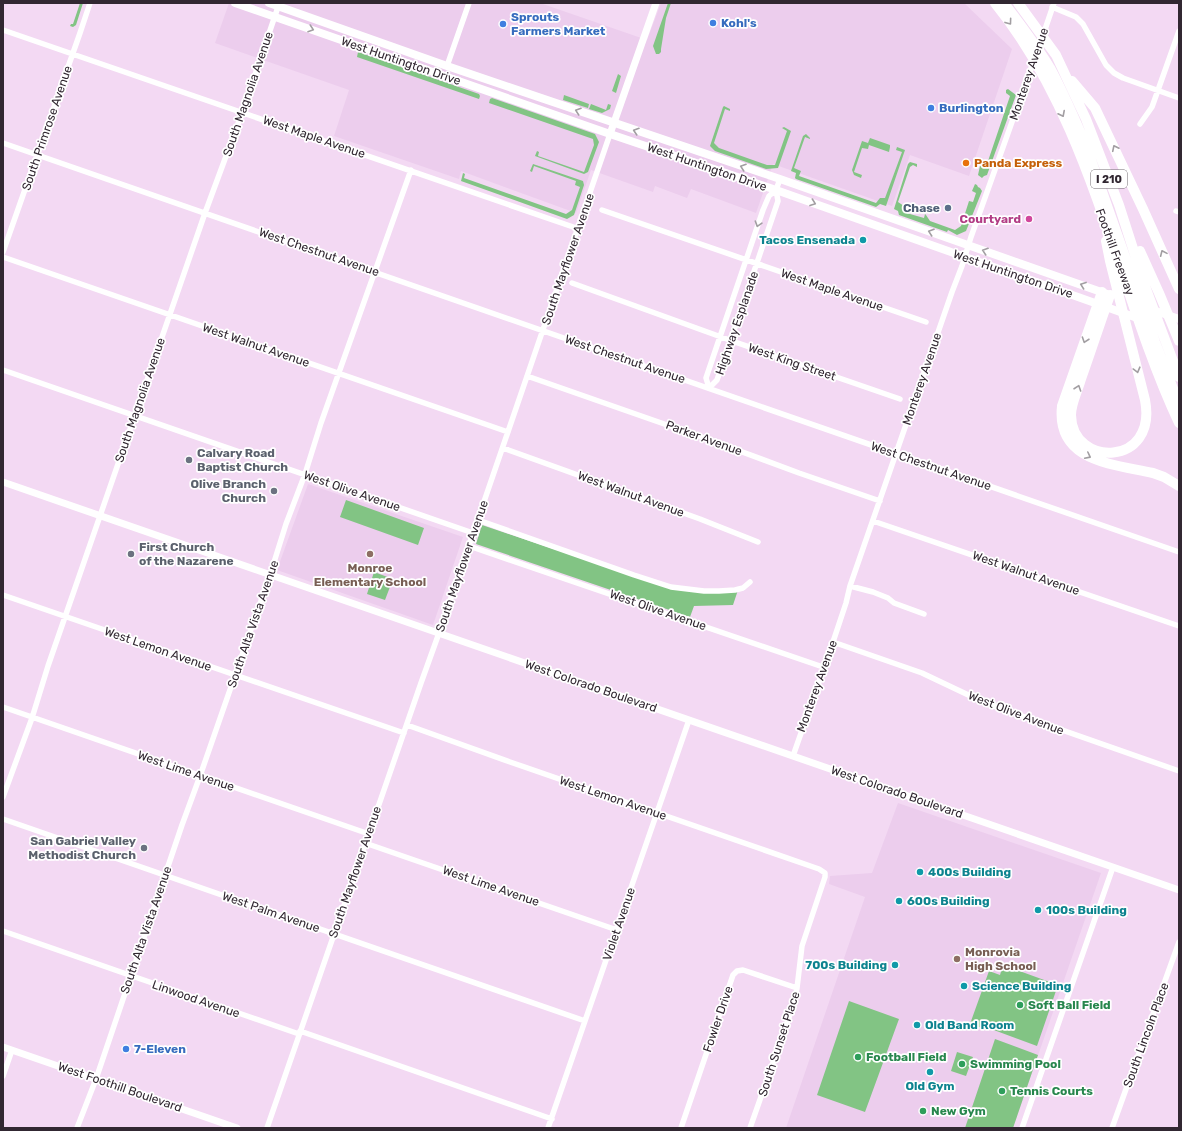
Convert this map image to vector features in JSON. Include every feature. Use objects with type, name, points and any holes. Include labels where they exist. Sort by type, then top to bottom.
[{"type":"highway","name":"Foothill Freeway","points":[[995,3],[1023,42],[1046,79],[1076,146],[1101,214],[1137,285],[1158,343],[1179,377]]},
{"type":"highway","points":[[1004,3],[1028,24]]},
{"type":"highway","points":[[1010,3],[1028,24],[1053,62],[1085,143],[1137,285]]},
{"type":"highway","name":"Foothill Freeway","points":[[1018,3],[1028,24],[1053,62],[1065,71],[1098,149],[1118,206],[1137,285],[1158,343],[1169,402],[1179,423]]},
{"type":"highway","points":[[1065,71],[1096,108],[1179,289]]},
{"type":"highway","points":[[1118,206],[1159,293],[1179,341]]},
{"type":"highway","points":[[1101,214],[1114,278],[1145,400],[1147,414],[1146,426],[1140,437],[1126,449],[1111,453],[1099,452],[1089,447],[1078,437],[1073,428],[1071,413],[1102,305]]},
{"type":"highway","points":[[1106,294],[1062,406],[1061,418],[1064,430],[1076,449],[1088,457],[1153,473],[1164,477],[1179,486]]},
{"type":"highway","points":[[1158,343],[1179,391]]},
{"type":"highway","points":[[1158,343],[1179,404]]},
{"type":"main road","name":"West Huntington Drive","points":[[235,3],[610,134],[776,190],[1179,333]]},
{"type":"main road","name":"West Huntington Drive","points":[[269,3],[614,124],[780,179],[1179,319]]},
{"type":"main road","points":[[408,63],[418,62],[438,70],[447,66]]},
{"type":"main road","points":[[470,85],[477,83],[484,84],[505,92],[510,88]]},
{"type":"street","name":"South Primrose Avenue","points":[[3,252],[90,3]]},
{"type":"street","points":[[447,66],[469,3]]},
{"type":"street","name":"South Mayflower Avenue","points":[[267,1128],[656,3]]},
{"type":"street","name":"South Magnolia Avenue","points":[[3,796],[32,718],[65,617],[205,213],[242,113],[278,5]]},
{"type":"street","points":[[1053,5],[1076,16],[1083,24],[1106,65],[1114,73],[1123,78],[1179,98]]},
{"type":"street","name":"Monterey Avenue","points":[[793,756],[833,642],[850,586],[952,292],[966,257],[968,245],[1053,5]]},
{"type":"street","name":"West Maple Avenue","points":[[3,30],[579,229]]},
{"type":"street","points":[[1140,124],[1152,107],[1179,31]]},
{"type":"street","name":"West Chestnut Avenue","points":[[3,143],[1179,552]]},
{"type":"street","name":"South Alta Vista Avenue","points":[[77,1128],[96,1079],[182,825],[270,575],[286,524],[305,474],[321,423],[411,170]]},
{"type":"street","name":"Highway Esplanade","points":[[776,190],[778,201],[758,264],[717,380],[709,388],[706,378],[720,336],[763,210],[769,196],[776,190],[780,179]]},
{"type":"street","name":"West Maple Avenue","points":[[602,210],[926,322]]},
{"type":"street","name":"West Walnut Avenue","points":[[3,257],[508,432]]},
{"type":"street","name":"West King Street","points":[[572,283],[900,398]]},
{"type":"street","name":"West Olive Avenue","points":[[3,370],[473,533]]},
{"type":"street","name":"Parker Avenue","points":[[527,376],[703,437],[799,473],[880,501]]},
{"type":"street","name":"West Walnut Avenue","points":[[503,448],[693,516],[758,542]]},
{"type":"street","name":"West Colorado Boulevard","points":[[3,482],[1179,890]]},
{"type":"street","name":"West Olive Avenue","points":[[478,520],[671,587],[704,591],[735,590],[743,588],[750,582]]},
{"type":"street","name":"West Walnut Avenue","points":[[873,521],[1179,626]]},
{"type":"street","name":"West Olive Avenue","points":[[469,546],[823,667]]},
{"type":"street","points":[[850,586],[878,594],[888,598],[894,603],[924,614]]},
{"type":"street","name":"West Lemon Avenue","points":[[3,595],[404,733]]},
{"type":"street","name":"West Olive Avenue","points":[[833,642],[922,673],[981,701],[1179,771]]},
{"type":"street","name":"West Lime Avenue","points":[[3,707],[369,834]]},
{"type":"street","name":"Violet Avenue","points":[[548,1128],[689,720]]},
{"type":"street","name":"West Lemon Avenue","points":[[407,725],[819,869]]},
{"type":"street","name":"West Palm Avenue","points":[[3,819],[585,1020]]},
{"type":"street","name":"West Lime Avenue","points":[[365,843],[616,930]]},
{"type":"street","points":[[1022,1128],[1113,867]]},
{"type":"street","name":"South Sunset Place","points":[[750,1128],[794,1003],[802,946],[825,877],[825,872],[819,869]]},
{"type":"street","name":"Linwood Avenue","points":[[3,931],[552,1119]]},
{"type":"street","name":"South Lincoln Place","points":[[1112,1128],[1179,942]]},
{"type":"street","name":"Fowler Drive","points":[[680,1128],[733,975],[737,971],[743,970],[797,988]]},
{"type":"street","name":"West Foothill Boulevard","points":[[3,1047],[237,1128]]},
{"type":"street","points":[[3,1076],[12,1050]]},
{"type":"shaded area","points":[[229,3],[540,3],[647,40],[661,3],[964,3],[1012,49],[969,176],[910,155],[892,206],[773,164],[756,213],[691,189],[687,198],[655,186],[653,192],[591,170],[576,213],[461,171],[459,179],[334,136],[349,90],[215,43]]},
{"type":"shaded area","name":"Monroe Elementary School","points":[[308,484],[463,537],[433,625],[277,570]]},
{"type":"shaded area","name":"Monrovia High School","points":[[898,803],[1101,873],[1013,1128],[786,1128],[865,897],[829,884],[830,876],[872,873]]},
{"type":"green space","points":[[80,3],[83,3],[76,25],[73,27],[70,26],[73,24]]},
{"type":"green space","points":[[668,3],[671,3],[666,18],[661,52],[656,54],[653,46]]},
{"type":"green space","points":[[358,52],[479,94],[479,99],[357,57]]},
{"type":"green space","points":[[618,74],[621,76],[616,93],[612,91]]},
{"type":"green space","points":[[1008,89],[1016,95],[987,175],[982,178],[978,175],[980,166],[987,164],[1010,96],[1006,93],[1006,90]]},
{"type":"green space","points":[[564,95],[589,104],[588,108],[563,100]]},
{"type":"green space","points":[[492,98],[595,134],[599,142],[588,172],[584,174],[535,156],[537,151],[539,152],[538,156],[584,172],[594,145],[593,139],[489,103],[490,99]]},
{"type":"green space","points":[[591,104],[606,110],[608,104],[611,105],[610,109],[602,113],[589,109]]},
{"type":"green space","points":[[724,106],[730,109],[730,111],[725,109],[714,143],[719,148],[767,165],[775,165],[787,131],[782,128],[784,127],[791,131],[778,168],[766,169],[715,151],[710,146]]},
{"type":"green space","points":[[806,134],[810,139],[805,137],[794,168],[801,171],[799,176],[876,203],[880,198],[885,198],[902,152],[896,150],[897,147],[905,150],[886,206],[880,204],[876,207],[796,179],[796,173],[791,171],[803,136]]},
{"type":"green space","points":[[870,138],[890,145],[889,152],[869,145],[868,149],[862,148],[854,172],[862,175],[861,178],[854,175],[852,170],[862,141],[868,143]]},
{"type":"green space","points":[[910,162],[917,164],[917,167],[913,165],[910,167],[898,202],[904,206],[903,212],[924,218],[925,214],[930,221],[955,230],[961,226],[969,201],[973,202],[976,193],[972,191],[975,184],[980,188],[982,191],[966,231],[957,235],[948,230],[947,232],[899,215],[898,211],[894,209],[908,164]]},
{"type":"green space","points":[[533,164],[583,181],[584,185],[574,215],[567,219],[461,181],[463,173],[465,174],[464,178],[566,214],[572,210],[580,187],[575,185],[576,181],[534,166],[532,172],[530,171]]},
{"type":"green space","points":[[346,500],[424,528],[418,545],[340,517]]},
{"type":"green space","points":[[482,525],[670,588],[738,590],[733,605],[694,606],[690,617],[476,544]]},
{"type":"green space","points":[[374,572],[393,579],[385,600],[367,594]]},
{"type":"green space","name":"Soft Ball Field","points":[[1003,965],[1058,985],[1037,1046],[983,1026],[982,1028],[970,1024],[989,971],[1000,975]]},
{"type":"green space","name":"Football Field","points":[[849,1001],[899,1019],[865,1112],[817,1095]]},
{"type":"green space","name":"Tennis Courts","points":[[995,1039],[1038,1055],[1013,1128],[965,1128]]},
{"type":"green space","name":"Swimming Pool","points":[[957,1052],[973,1057],[966,1076],[951,1071]]},
{"type":"place","name":"Kohl's","points":[[713,23]]},
{"type":"place","name":"Sprouts Farmers Market","points":[[503,24]]},
{"type":"place","name":"Burlington","points":[[931,108]]},
{"type":"place","name":"Panda Express","points":[[966,163]]},
{"type":"place","name":"Chase","points":[[948,208]]},
{"type":"place","name":"Courtyard","points":[[1029,219]]},
{"type":"place","name":"Tacos Ensenada","points":[[863,240]]},
{"type":"place","name":"Calvary Road Baptist Church","points":[[189,460]]},
{"type":"place","name":"Olive Branch Church","points":[[274,491]]},
{"type":"place","name":"First Church of the Nazarene","points":[[131,554]]},
{"type":"place","name":"Monroe Elementary School","points":[[370,554]]},
{"type":"place","name":"San Gabriel Valley Methodist Church","points":[[144,848]]},
{"type":"place","name":"400s Building","points":[[920,872]]},
{"type":"place","name":"600s Building","points":[[899,901]]},
{"type":"place","name":"100s Building","points":[[1038,910]]},
{"type":"place","name":"Monrovia High School","points":[[957,959]]},
{"type":"place","name":"700s Building","points":[[895,965]]},
{"type":"place","name":"Science Building","points":[[964,986]]},
{"type":"place","name":"Soft Ball Field","points":[[1020,1005]]},
{"type":"place","name":"Old Band Room","points":[[917,1025]]},
{"type":"place","name":"7-Eleven","points":[[126,1049]]},
{"type":"place","name":"Football Field","points":[[858,1057]]},
{"type":"place","name":"Swimming Pool","points":[[962,1064]]},
{"type":"place","name":"Old Gym","points":[[930,1072]]},
{"type":"place","name":"Tennis Courts","points":[[1002,1091]]},
{"type":"place","name":"New Gym","points":[[923,1111]]}]
